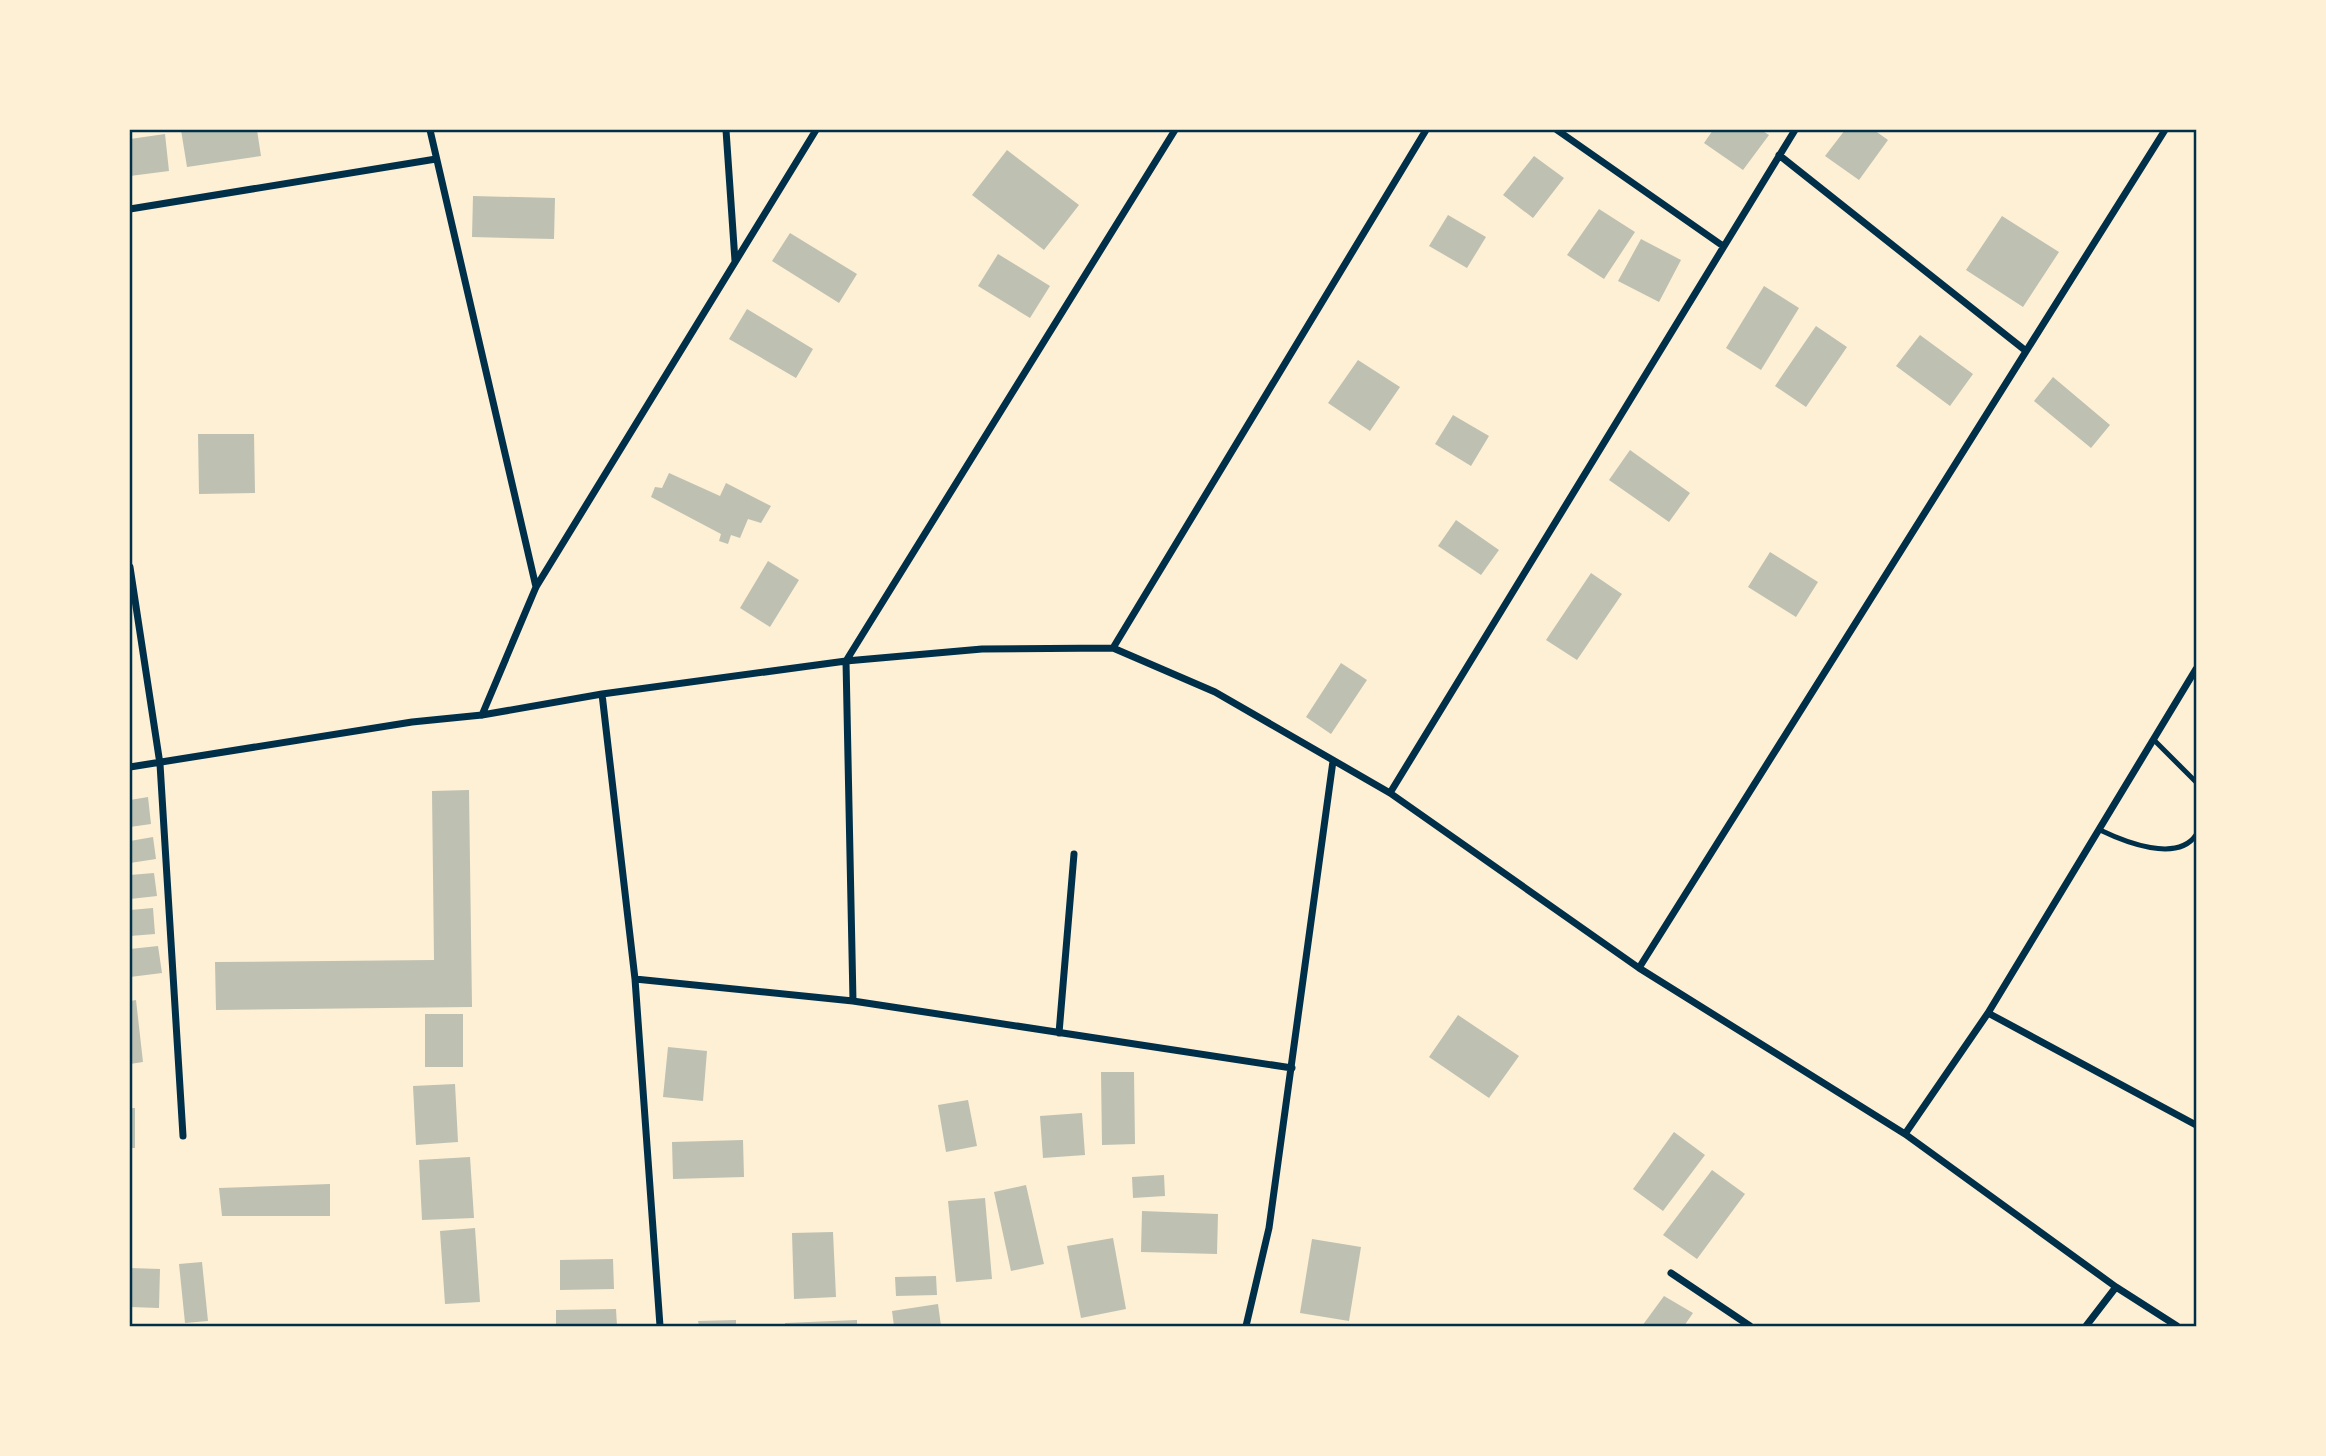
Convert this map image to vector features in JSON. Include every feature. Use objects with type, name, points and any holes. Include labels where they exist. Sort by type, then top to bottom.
[{"type":"street","points":[[430,130],[536,587]]},
{"type":"street","points":[[726,130],[736,262]]},
{"type":"street","points":[[482,715],[536,587],[816,130]]},
{"type":"street","points":[[853,1002],[846,661],[1175,130]]},
{"type":"street","points":[[1113,648],[1426,130]]},
{"type":"street","points":[[1557,130],[1723,246]]},
{"type":"street","points":[[1391,793],[1795,130]]},
{"type":"street","points":[[1639,968],[2165,130]]},
{"type":"street","points":[[1779,155],[2026,351]]},
{"type":"street","points":[[130,209],[436,159]]},
{"type":"street","points":[[130,567],[160,764],[183,1136]]},
{"type":"street","points":[[130,767],[412,722],[482,715],[602,694],[846,661],[982,649],[1113,648],[1214,692],[1391,793],[1639,968],[1905,1134],[2116,1287],[2177,1326]]},
{"type":"street","points":[[1905,1134],[1988,1013],[2196,669]]},
{"type":"street","points":[[602,694],[635,979],[660,1326]]},
{"type":"street","points":[[1246,1326],[1269,1228],[1333,761]]},
{"type":"street","points":[[1059,1033],[1074,854]]},
{"type":"street","points":[[635,979],[853,1002],[1292,1068]]},
{"type":"street","points":[[1988,1013],[2196,1125]]},
{"type":"street","points":[[1671,1273],[1749,1326]]},
{"type":"street","points":[[2086,1326],[2116,1287]]},
{"type":"lane","points":[[2154,740],[2196,782]]},
{"type":"lane","points":[[2100,830],[2129,843],[2179,849],[2191,842],[2196,835]]},
{"type":"building","points":[[181,130],[257,130],[261,156],[187,167]]},
{"type":"building","points":[[1713,130],[1761,130],[1769,135],[1743,170],[1704,143]]},
{"type":"building","points":[[1845,130],[1874,130],[1888,140],[1859,180],[1825,156]]},
{"type":"building","points":[[165,134],[169,171],[130,176],[130,139]]},
{"type":"building","points":[[1007,150],[1079,205],[1044,250],[972,195]]},
{"type":"building","points":[[1534,156],[1564,178],[1533,218],[1503,195]]},
{"type":"building","points":[[473,196],[555,198],[554,239],[472,237]]},
{"type":"building","points":[[1599,209],[1635,232],[1604,279],[1567,255]]},
{"type":"building","points":[[1448,215],[1486,237],[1467,268],[1429,246]]},
{"type":"building","points":[[2002,216],[2059,252],[2023,307],[1966,270]]},
{"type":"building","points":[[790,233],[857,274],[839,303],[772,261]]},
{"type":"building","points":[[1641,239],[1681,260],[1659,302],[1618,281]]},
{"type":"building","points":[[998,254],[1050,286],[1030,318],[978,286]]},
{"type":"building","points":[[1764,286],[1799,308],[1761,370],[1726,348]]},
{"type":"building","points":[[747,309],[813,349],[796,378],[729,339]]},
{"type":"building","points":[[1816,326],[1847,347],[1806,407],[1775,386]]},
{"type":"building","points":[[1920,335],[1973,374],[1950,406],[1896,366]]},
{"type":"building","points":[[1358,360],[1400,387],[1370,431],[1328,403]]},
{"type":"building","points":[[2053,377],[2110,425],[2091,448],[2034,401]]},
{"type":"building","points":[[1453,415],[1489,436],[1471,466],[1435,444]]},
{"type":"building","points":[[198,434],[254,434],[255,493],[199,494]]},
{"type":"building","points":[[1630,450],[1690,493],[1669,522],[1609,480]]},
{"type":"building","points":[[669,473],[720,496],[726,483],[771,506],[761,523],[748,519],[740,538],[731,535],[728,544],[719,541],[721,534],[651,497],[655,487],[662,488]]},
{"type":"building","points":[[1456,520],[1499,550],[1481,575],[1438,546]]},
{"type":"building","points":[[1770,552],[1818,582],[1796,617],[1748,587]]},
{"type":"building","points":[[768,561],[799,580],[770,627],[740,608]]},
{"type":"building","points":[[1591,573],[1622,594],[1577,660],[1546,640]]},
{"type":"building","points":[[1341,663],[1367,680],[1331,734],[1306,717]]},
{"type":"building","points":[[469,790],[472,1007],[216,1010],[215,962],[434,960],[432,791]]},
{"type":"building","points":[[148,797],[151,824],[130,827],[130,800]]},
{"type":"building","points":[[153,837],[156,859],[130,863],[130,841]]},
{"type":"building","points":[[154,873],[157,896],[130,899],[130,875]]},
{"type":"building","points":[[153,908],[155,934],[130,936],[130,910]]},
{"type":"building","points":[[158,946],[162,973],[130,977],[130,949]]},
{"type":"building","points":[[136,1000],[143,1062],[130,1064],[130,1001]]},
{"type":"building","points":[[425,1014],[463,1014],[463,1067],[425,1067]]},
{"type":"building","points":[[1458,1015],[1519,1056],[1489,1098],[1429,1057]]},
{"type":"building","points":[[668,1047],[707,1051],[703,1101],[663,1097]]},
{"type":"building","points":[[1101,1072],[1134,1072],[1135,1144],[1102,1145]]},
{"type":"building","points":[[455,1084],[458,1142],[416,1145],[413,1086]]},
{"type":"building","points":[[968,1100],[977,1146],[946,1152],[938,1105]]},
{"type":"building","points":[[130,1108],[135,1108],[135,1148],[130,1148]]},
{"type":"building","points":[[1082,1113],[1085,1155],[1043,1158],[1040,1116]]},
{"type":"building","points":[[1674,1132],[1705,1155],[1663,1211],[1633,1189]]},
{"type":"building","points":[[743,1140],[744,1177],[673,1179],[672,1142]]},
{"type":"building","points":[[470,1157],[474,1218],[422,1220],[419,1160]]},
{"type":"building","points":[[1712,1170],[1745,1194],[1697,1259],[1663,1235]]},
{"type":"building","points":[[1164,1175],[1165,1196],[1133,1198],[1132,1177]]},
{"type":"building","points":[[330,1184],[330,1216],[222,1216],[219,1188]]},
{"type":"building","points":[[1026,1185],[1044,1264],[1011,1271],[994,1192]]},
{"type":"building","points":[[985,1198],[992,1279],[956,1282],[948,1201]]},
{"type":"building","points":[[1142,1211],[1218,1214],[1217,1254],[1141,1252]]},
{"type":"building","points":[[475,1228],[480,1302],[445,1304],[440,1231]]},
{"type":"building","points":[[833,1232],[836,1297],[794,1299],[792,1233]]},
{"type":"building","points":[[1113,1238],[1126,1309],[1081,1318],[1067,1246]]},
{"type":"building","points":[[1312,1239],[1361,1247],[1349,1321],[1300,1313]]},
{"type":"building","points":[[613,1259],[614,1289],[560,1290],[560,1260]]},
{"type":"building","points":[[202,1262],[208,1321],[185,1323],[179,1264]]},
{"type":"building","points":[[130,1268],[160,1269],[159,1308],[130,1307]]},
{"type":"building","points":[[936,1276],[937,1295],[896,1296],[895,1277]]},
{"type":"building","points":[[1664,1296],[1693,1313],[1684,1326],[1642,1326]]},
{"type":"building","points":[[938,1304],[941,1326],[894,1326],[892,1311]]},
{"type":"building","points":[[616,1309],[617,1326],[556,1326],[556,1310]]},
{"type":"building","points":[[736,1320],[736,1326],[699,1326],[698,1321]]},
{"type":"building","points":[[857,1320],[857,1326],[785,1326],[785,1323]]}]
